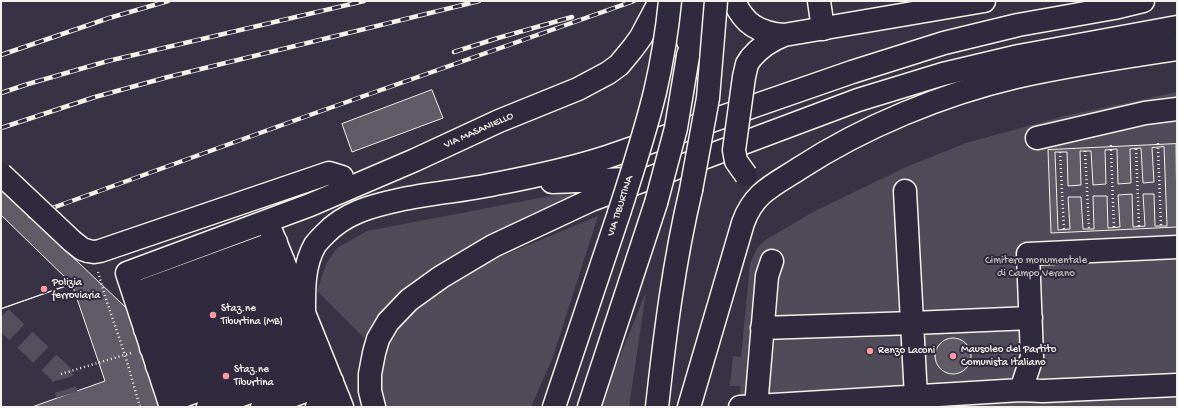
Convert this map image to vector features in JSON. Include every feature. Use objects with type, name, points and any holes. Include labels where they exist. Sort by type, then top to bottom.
[{"type":"main road","name":"VIA MASANIELLO","points":[[154,355],[127,273],[267,220],[343,177],[415,160],[499,121],[578,89],[603,76],[618,65],[634,48],[660,1]]},
{"type":"main road","name":"VIA TIBURTINA","points":[[554,407],[619,213],[655,93],[665,43],[670,1]]},
{"type":"main road","points":[[683,1],[688,25],[688,56]]},
{"type":"main road","points":[[589,407],[656,203],[676,128],[688,56],[704,1]]},
{"type":"main road","points":[[657,407],[667,318],[677,254],[691,190],[708,98],[716,1]]},
{"type":"main road","points":[[734,1],[749,23],[764,32],[784,35],[984,1]]},
{"type":"main road","points":[[819,1],[823,29]]},
{"type":"main road","points":[[317,407],[311,329],[304,289],[306,270],[315,245],[330,229],[350,215],[376,206],[424,195],[494,185],[575,167],[852,72],[944,43],[1018,25],[1114,8],[1143,1]]},
{"type":"main road","points":[[374,407],[369,380],[372,362],[378,339],[393,315],[409,300],[441,277],[493,246],[590,200],[858,100],[942,74],[1019,56],[1177,27]]},
{"type":"main road","points":[[774,184],[759,182],[746,175],[736,161],[734,150],[747,64],[760,48],[784,35]]},
{"type":"main road","points":[[689,407],[745,216],[754,201],[764,191],[828,150],[862,133],[963,92],[1041,72],[1177,49]]},
{"type":"main road","points":[[1037,138],[1145,113],[1177,109]]},
{"type":"main road","points":[[92,260],[94,252],[329,173],[424,195]]},
{"type":"main road","points":[[1,174],[92,260]]},
{"type":"main road","points":[[494,185],[622,180],[659,174]]},
{"type":"main road","points":[[905,191],[916,397]]},
{"type":"main road","points":[[267,220],[311,329]]},
{"type":"main road","points":[[1021,390],[1032,357],[1028,254],[1177,247]]},
{"type":"main road","points":[[772,261],[767,276],[762,328],[751,406],[1021,390],[1044,399],[1177,385]]},
{"type":"main road","points":[[762,328],[1031,318]]},
{"type":"main road","points":[[154,355],[311,329]]},
{"type":"main road","points":[[154,355],[311,329]]},
{"type":"main road","points":[[154,355],[311,329]]},
{"type":"main road","points":[[154,355],[311,329]]},
{"type":"main road","points":[[208,407],[311,329]]},
{"type":"main road","points":[[262,407],[311,329]]},
{"type":"main road","points":[[542,407],[569,361]]},
{"type":"path","points":[[1158,145],[1161,226]]},
{"type":"path","points":[[1136,146],[1139,226]]},
{"type":"path","points":[[1111,147],[1114,228]]},
{"type":"path","points":[[1086,151],[1089,229]]},
{"type":"path","points":[[1060,152],[1064,230]]},
{"type":"path","points":[[92,260],[125,355],[140,407]]},
{"type":"path","points":[[61,374],[125,355],[154,355]]},
{"type":"green space","name":"Cimitero monumentale di Campo Verano","points":[[1177,92],[1177,407],[741,407],[740,386],[730,386],[733,356],[741,357],[750,264],[756,250],[767,239],[813,212],[906,167],[966,143],[1064,116]]},
{"type":"green space","points":[[571,192],[575,201],[426,278],[381,312],[364,338],[317,291],[326,264],[337,248],[367,231]]},
{"type":"green space","points":[[598,216],[553,357],[531,407],[381,407],[377,381],[386,345],[398,326],[416,304],[449,278]]},
{"type":"green space","points":[[646,292],[629,407],[602,407],[607,388]]},
{"type":"building","points":[[432,90],[443,118],[352,152],[342,124]]},
{"type":"building","points":[[1176,144],[1177,227],[1051,233],[1048,150]],"holes":[[[1164,147],[1167,226],[1155,226],[1154,194],[1143,194],[1145,226],[1133,227],[1132,194],[1118,195],[1120,227],[1108,228],[1107,196],[1093,196],[1094,229],[1083,229],[1081,197],[1068,197],[1070,229],[1058,230],[1055,152],[1067,152],[1068,186],[1081,185],[1080,151],[1091,151],[1093,185],[1106,184],[1105,150],[1117,149],[1118,184],[1131,183],[1130,149],[1141,148],[1143,183],[1154,182],[1152,148]]]},
{"type":"building","points":[[1,189],[198,376],[168,407],[1,407]]},
{"type":"building","points":[[1,215],[72,284],[1,309]]},
{"type":"building","points":[[72,284],[105,381],[32,407],[1,407],[1,309]]},
{"type":"building","name":"Mausoleo del Partito Comunista Italiano","points":[[957,338],[966,343],[970,349],[970,363],[966,369],[957,374],[949,374],[940,369],[936,363],[935,352],[940,343],[946,339]]},
{"type":"tunnel","points":[[1,317],[61,374],[67,395]]},
{"type":"railway","points":[[1,55],[109,18],[168,1]]},
{"type":"railway","points":[[1,93],[108,61],[364,1]]},
{"type":"railway","points":[[1,128],[95,97],[168,77],[479,1]]},
{"type":"railway","points":[[30,216],[307,116],[634,1]]},
{"type":"railway","points":[[454,52],[572,17]]},
{"type":"place","name":"Polizia ferroviaria","points":[[44,289]]},
{"type":"place","name":"Staz.ne Tiburtina (MB)","points":[[213,315]]},
{"type":"place","name":"Renzo Laconi","points":[[870,351]]},
{"type":"place","name":"Mausoleo del Partito Comunista Italiano","points":[[953,356]]},
{"type":"place","name":"Staz.ne Tiburtina","points":[[226,376]]}]
